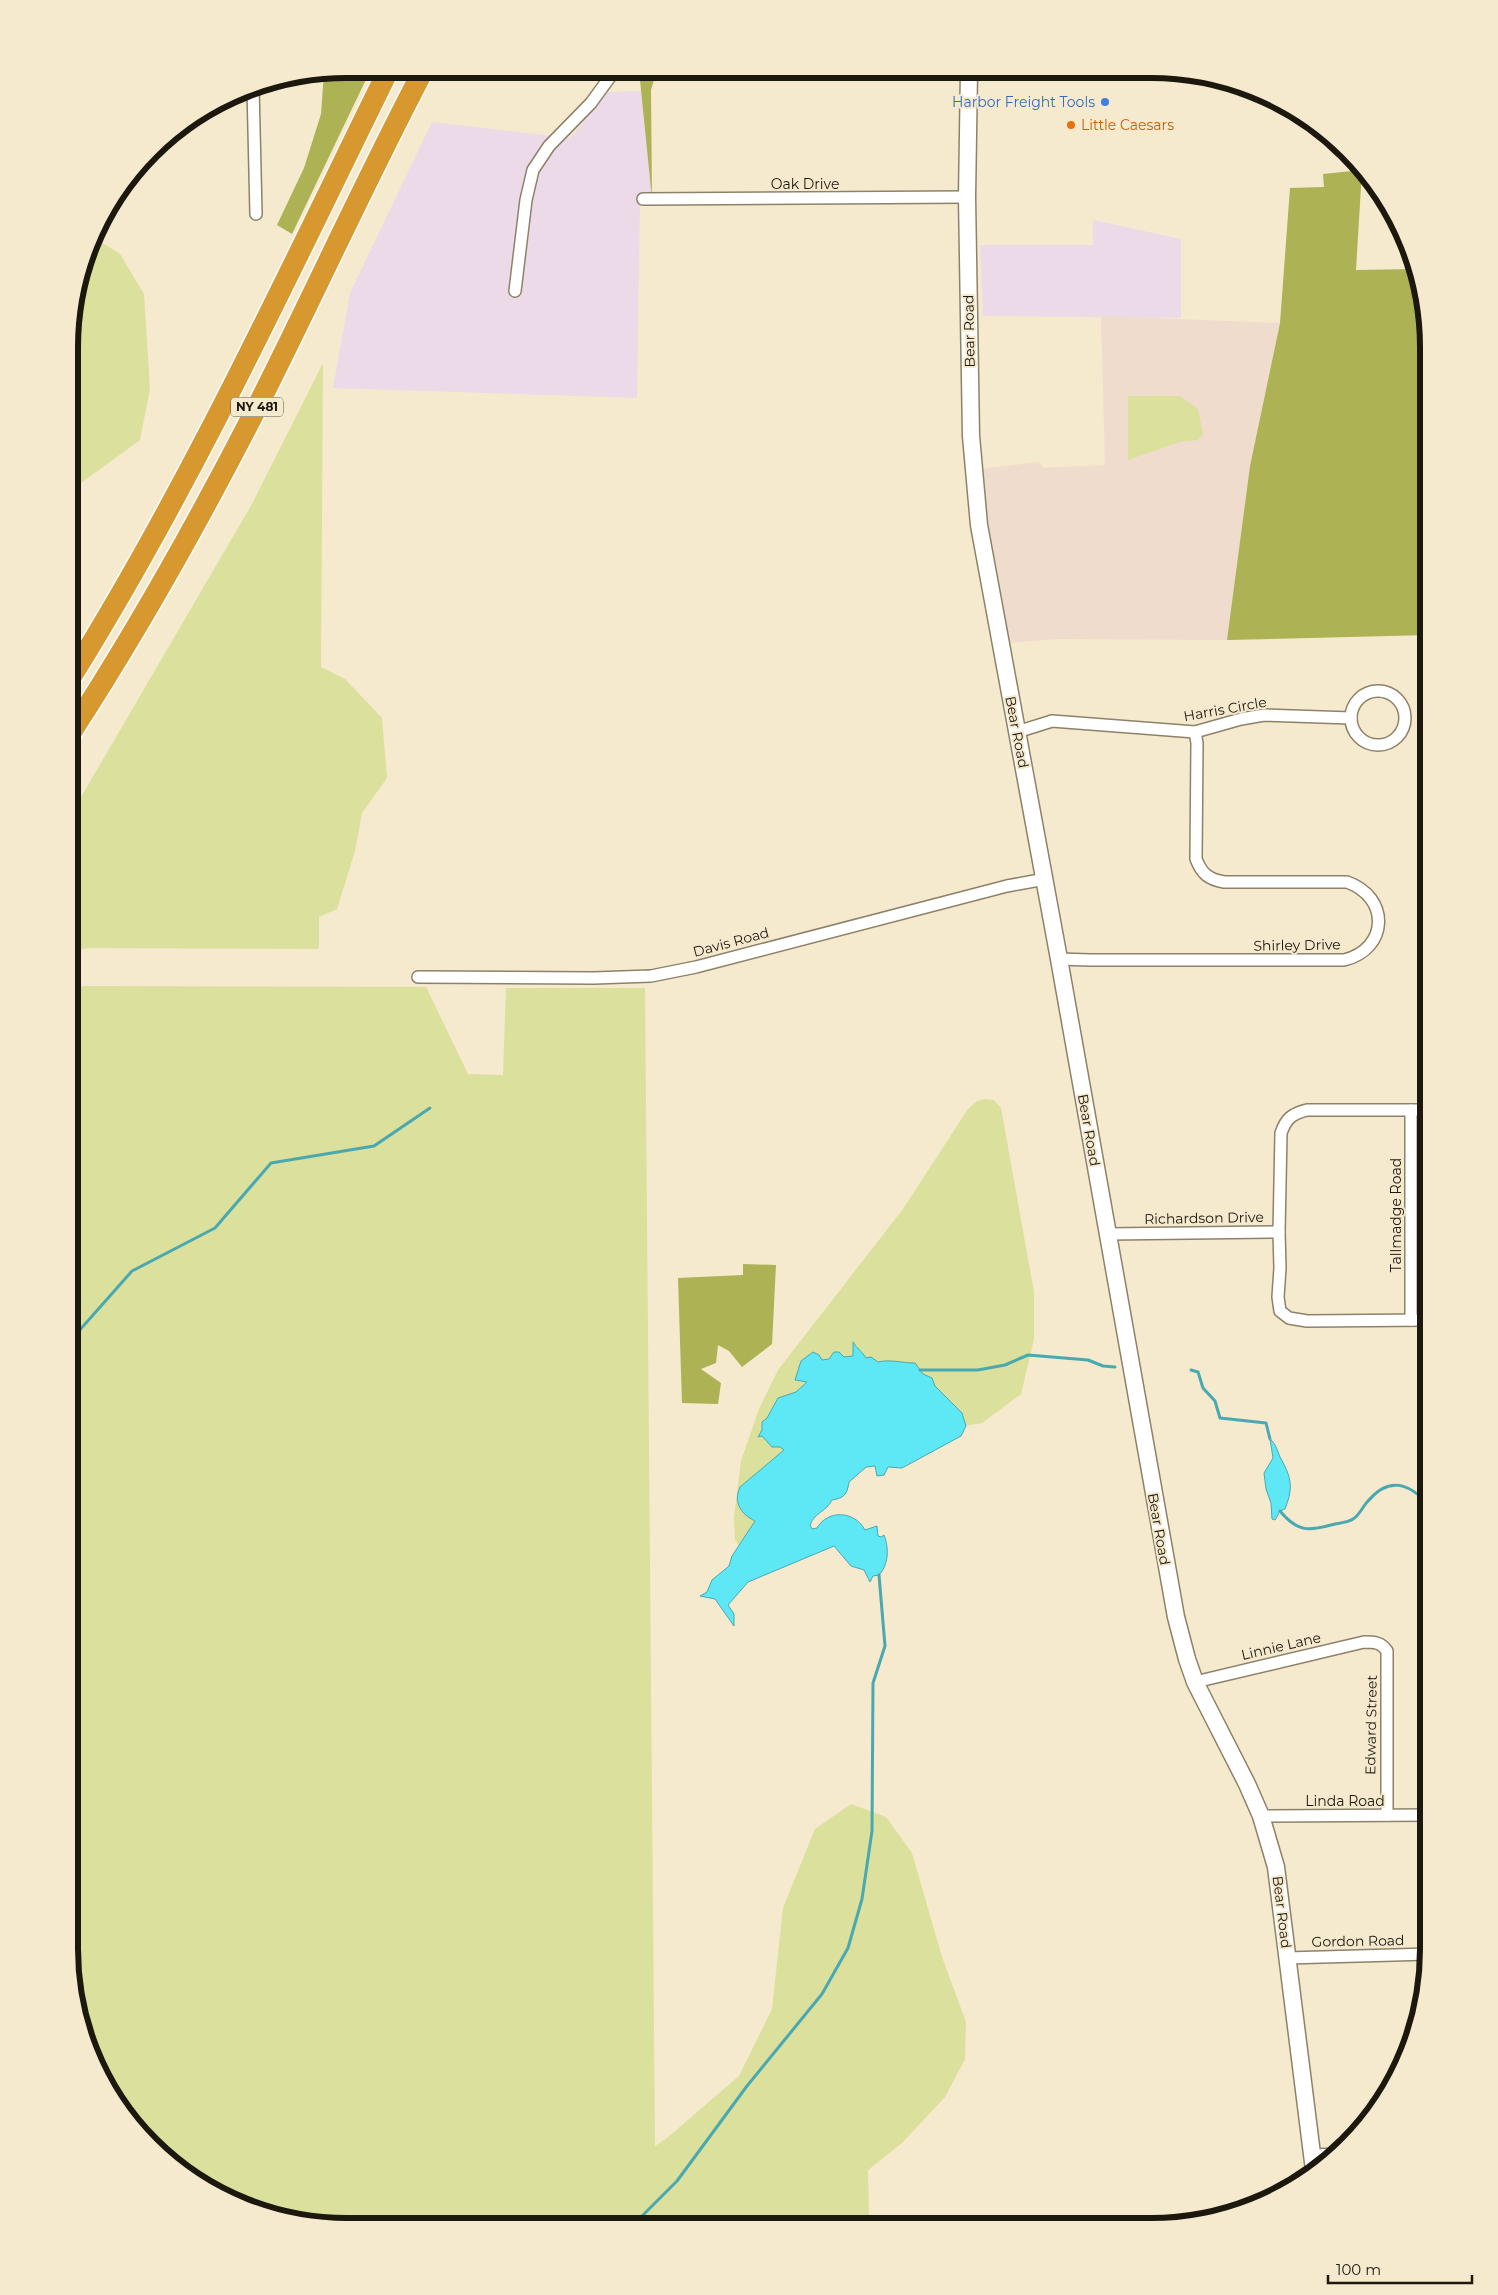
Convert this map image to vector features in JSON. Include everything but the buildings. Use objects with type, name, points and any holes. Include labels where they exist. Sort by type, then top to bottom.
[{"type":"highway","name":"NY 481","points":[[77,667],[142,558],[187,475],[385,78]]},
{"type":"highway","name":"NY 481","points":[[77,723],[104,682],[165,578],[252,416],[420,78]]},
{"type":"main road","name":"Bear Road","points":[[969,78],[967,197],[971,436],[973,480],[979,525],[1059,959],[1166,1569],[1186,1658],[1195,1682],[1247,1784],[1261,1816],[1276,1866],[1314,2163]]},
{"type":"street","points":[[515,290],[526,200],[533,170],[554,141],[591,103],[609,78]]},
{"type":"street","points":[[253,94],[256,214]]},
{"type":"street","name":"Oak Drive","points":[[642,199],[967,197]]},
{"type":"street","points":[[1378,691],[1388,693],[1397,698],[1403,707],[1405,718],[1403,728],[1398,737],[1389,743],[1379,745],[1368,743],[1360,737],[1354,729],[1352,718],[1353,708],[1359,699],[1368,693],[1378,691]]},
{"type":"street","name":"Harris Circle","points":[[1017,732],[1052,721],[1069,720],[1194,732],[1241,719],[1264,715],[1352,718]]},
{"type":"street","name":"Shirley Drive","points":[[1059,959],[1344,960],[1357,956],[1368,948],[1376,936],[1378,916],[1375,904],[1368,893],[1358,886],[1347,882],[1224,882],[1212,880],[1201,872],[1196,859],[1197,743],[1194,732]]},
{"type":"street","name":"Davis Road","points":[[418,976],[594,978],[651,976],[696,967],[1007,886],[1044,879]]},
{"type":"street","points":[[1279,1232],[1281,1133],[1286,1121],[1295,1113],[1307,1110],[1420,1110]]},
{"type":"street","name":"Tallmadge Road","points":[[1411,1110],[1411,1320]]},
{"type":"street","name":"Richardson Drive","points":[[1108,1234],[1279,1232],[1280,1268],[1278,1297],[1280,1311],[1289,1318],[1307,1322],[1420,1320]]},
{"type":"street","name":"Linnie Lane","points":[[1195,1682],[1364,1642],[1375,1642]]},
{"type":"street","name":"Edward Street","points":[[1375,1642],[1383,1645],[1386,1651],[1387,1815]]},
{"type":"street","name":"Linda Road","points":[[1261,1816],[1420,1814]]},
{"type":"street","name":"Gordon Road","points":[[1288,1958],[1420,1954]]},
{"type":"shaded area","points":[[642,91],[652,199],[640,202],[637,398],[333,388],[350,293],[432,122],[570,138],[608,92]]},
{"type":"shaded area","points":[[1093,220],[1181,239],[1181,318],[983,316],[980,245],[1093,245]]},
{"type":"shaded area","points":[[1101,316],[1280,323],[1250,466],[1227,640],[1057,639],[1008,643],[982,498],[979,469],[1040,462],[1043,468],[1105,465]]},
{"type":"green space","points":[[367,78],[292,234],[277,225],[304,168],[321,114],[324,79]]},
{"type":"green space","points":[[640,78],[655,78],[651,90],[652,199]]},
{"type":"green space","points":[[1355,171],[1361,179],[1356,270],[1409,269],[1415,294],[1420,329],[1420,635],[1227,640],[1250,466],[1280,323],[1290,188],[1324,187],[1323,174]]},
{"type":"green space","points":[[99,241],[120,254],[144,294],[150,389],[140,440],[77,486],[78,329],[87,277]]},
{"type":"green space","points":[[323,363],[321,667],[345,679],[382,718],[387,778],[362,813],[355,851],[337,909],[319,917],[319,949],[89,948],[77,950],[77,804],[252,504]]},
{"type":"green space","points":[[1128,396],[1180,396],[1198,409],[1203,434],[1198,440],[1180,442],[1128,460]]},
{"type":"green space","points":[[77,987],[426,987],[468,1074],[503,1075],[506,988],[645,988],[655,2146],[667,2138],[739,2076],[772,2009],[783,1908],[815,1829],[851,1804],[886,1817],[912,1853],[942,1957],[966,2022],[965,2059],[945,2097],[902,2143],[868,2170],[869,2214],[874,2218],[346,2218],[294,2212],[243,2197],[212,2182],[197,2172],[156,2139],[133,2112],[113,2083],[98,2052],[87,2018],[80,1984],[77,1949]]},
{"type":"green space","points":[[985,1099],[994,1100],[1001,1108],[1034,1292],[1034,1339],[1021,1394],[982,1423],[929,1432],[883,1456],[745,1554],[735,1540],[734,1517],[741,1461],[759,1409],[778,1370],[903,1209],[968,1109],[977,1101]]},
{"type":"green space","points":[[743,1264],[776,1265],[772,1344],[742,1367],[729,1351],[718,1345],[716,1363],[701,1369],[721,1383],[718,1404],[682,1403],[678,1278],[743,1275]]},
{"type":"water","points":[[853,1342],[866,1358],[871,1357],[878,1362],[915,1363],[923,1374],[932,1378],[935,1386],[962,1413],[966,1426],[961,1436],[902,1468],[888,1467],[884,1475],[877,1476],[875,1466],[866,1467],[849,1482],[844,1495],[832,1500],[812,1521],[810,1525],[812,1529],[817,1528],[822,1522],[834,1515],[841,1515],[855,1519],[865,1530],[877,1526],[878,1536],[884,1535],[887,1545],[885,1566],[879,1575],[873,1576],[870,1582],[864,1570],[851,1566],[834,1546],[748,1582],[728,1605],[734,1614],[734,1626],[715,1599],[700,1596],[707,1592],[712,1580],[729,1566],[732,1556],[755,1521],[742,1511],[738,1503],[737,1498],[740,1487],[784,1450],[780,1447],[772,1447],[762,1436],[758,1437],[762,1430],[762,1422],[767,1418],[778,1398],[796,1392],[807,1382],[795,1380],[801,1361],[813,1352],[819,1355],[822,1360],[829,1359],[834,1352],[839,1352],[844,1357],[853,1356]]},
{"type":"water","points":[[1270,1439],[1274,1443],[1287,1470],[1290,1482],[1290,1494],[1285,1509],[1280,1511],[1275,1520],[1272,1519],[1271,1503],[1266,1489],[1264,1473],[1273,1458]]},
{"type":"waterway","points":[[77,1333],[132,1271],[215,1228],[271,1163],[374,1146],[430,1108]]},
{"type":"waterway","points":[[920,1370],[978,1370],[1005,1365],[1028,1355],[1088,1360],[1103,1366],[1115,1367]]},
{"type":"waterway","points":[[1191,1370],[1198,1372],[1203,1388],[1215,1401],[1220,1418],[1266,1423],[1270,1439]]},
{"type":"waterway","points":[[1280,1511],[1298,1527],[1311,1529],[1355,1518],[1376,1493],[1391,1485],[1406,1487],[1420,1496]]},
{"type":"waterway","points":[[640,2218],[677,2181],[747,2086],[822,1994],[848,1948],[862,1899],[872,1831],[873,1683],[885,1646],[879,1575]]},
{"type":"place","name":"Harbor Freight Tools","points":[[1105,102]]},
{"type":"place","name":"Little Caesars","points":[[1071,125]]}]
